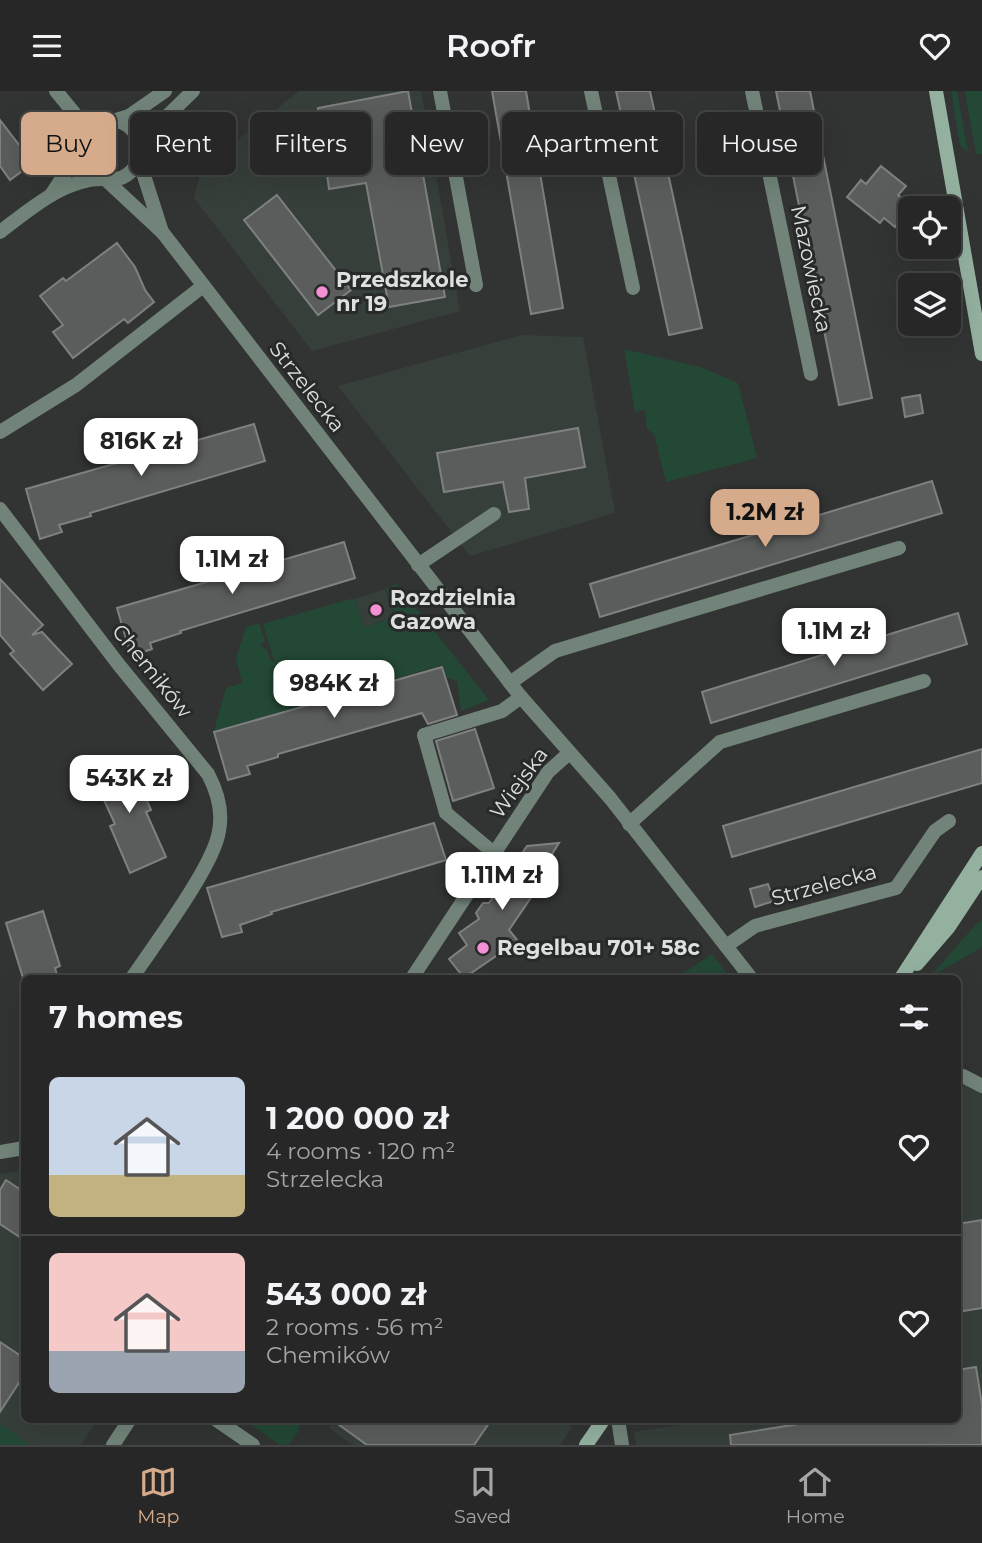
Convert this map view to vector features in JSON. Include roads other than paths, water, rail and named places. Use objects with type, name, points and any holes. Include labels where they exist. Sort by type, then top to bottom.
[{"type":"street","points":[[56,91],[74,112]]},
{"type":"street","points":[[116,120],[129,116],[164,91]]},
{"type":"street","points":[[171,112],[193,91]]},
{"type":"street","points":[[440,91],[476,285]]},
{"type":"street","points":[[591,91],[633,288]]},
{"type":"street","name":"Mazowiecka","points":[[752,91],[811,374]]},
{"type":"street","points":[[936,91],[982,354]]},
{"type":"street","points":[[116,120],[130,128]]},
{"type":"street","points":[[0,232],[49,197],[87,179],[125,176],[130,168]]},
{"type":"street","points":[[49,197],[66,175]]},
{"type":"street","points":[[98,175],[105,179]]},
{"type":"street","name":"Strzelecka","points":[[145,175],[163,233]]},
{"type":"street","name":"Strzelecka","points":[[105,179],[163,233],[521,697],[629,824],[749,975]]},
{"type":"street","points":[[0,432],[76,385],[203,286]]},
{"type":"street","name":"Chemików","points":[[0,509],[215,786],[221,812],[219,833],[209,859],[134,975]]},
{"type":"street","points":[[418,565],[494,514]]},
{"type":"street","points":[[510,683],[555,651],[899,548]]},
{"type":"street","points":[[629,824],[720,742],[924,681]]},
{"type":"street","points":[[495,854],[446,813],[424,735],[502,711],[521,697]]},
{"type":"street","name":"Wiejska","points":[[414,975],[548,772],[568,754]]},
{"type":"street","name":"Strzelecka","points":[[726,946],[755,926],[895,888],[935,831],[949,821]]},
{"type":"street","points":[[905,975],[982,853]]},
{"type":"street","points":[[906,975],[948,928],[982,877]]},
{"type":"street","points":[[963,1076],[982,1086]]},
{"type":"street","points":[[0,1151],[21,1148]]},
{"type":"street","points":[[113,1445],[127,1423]]},
{"type":"street","points":[[221,1423],[253,1445]]},
{"type":"street","points":[[586,1445],[601,1423]]},
{"type":"street","points":[[619,1423],[622,1445]]},
{"type":"place","name":"Przedszkole nr 19","points":[[322,292]]},
{"type":"place","name":"Rozdzielnia Gazowa","points":[[376,610]]},
{"type":"place","name":"Regelbau 701+ 58c","points":[[483,948]]}]
